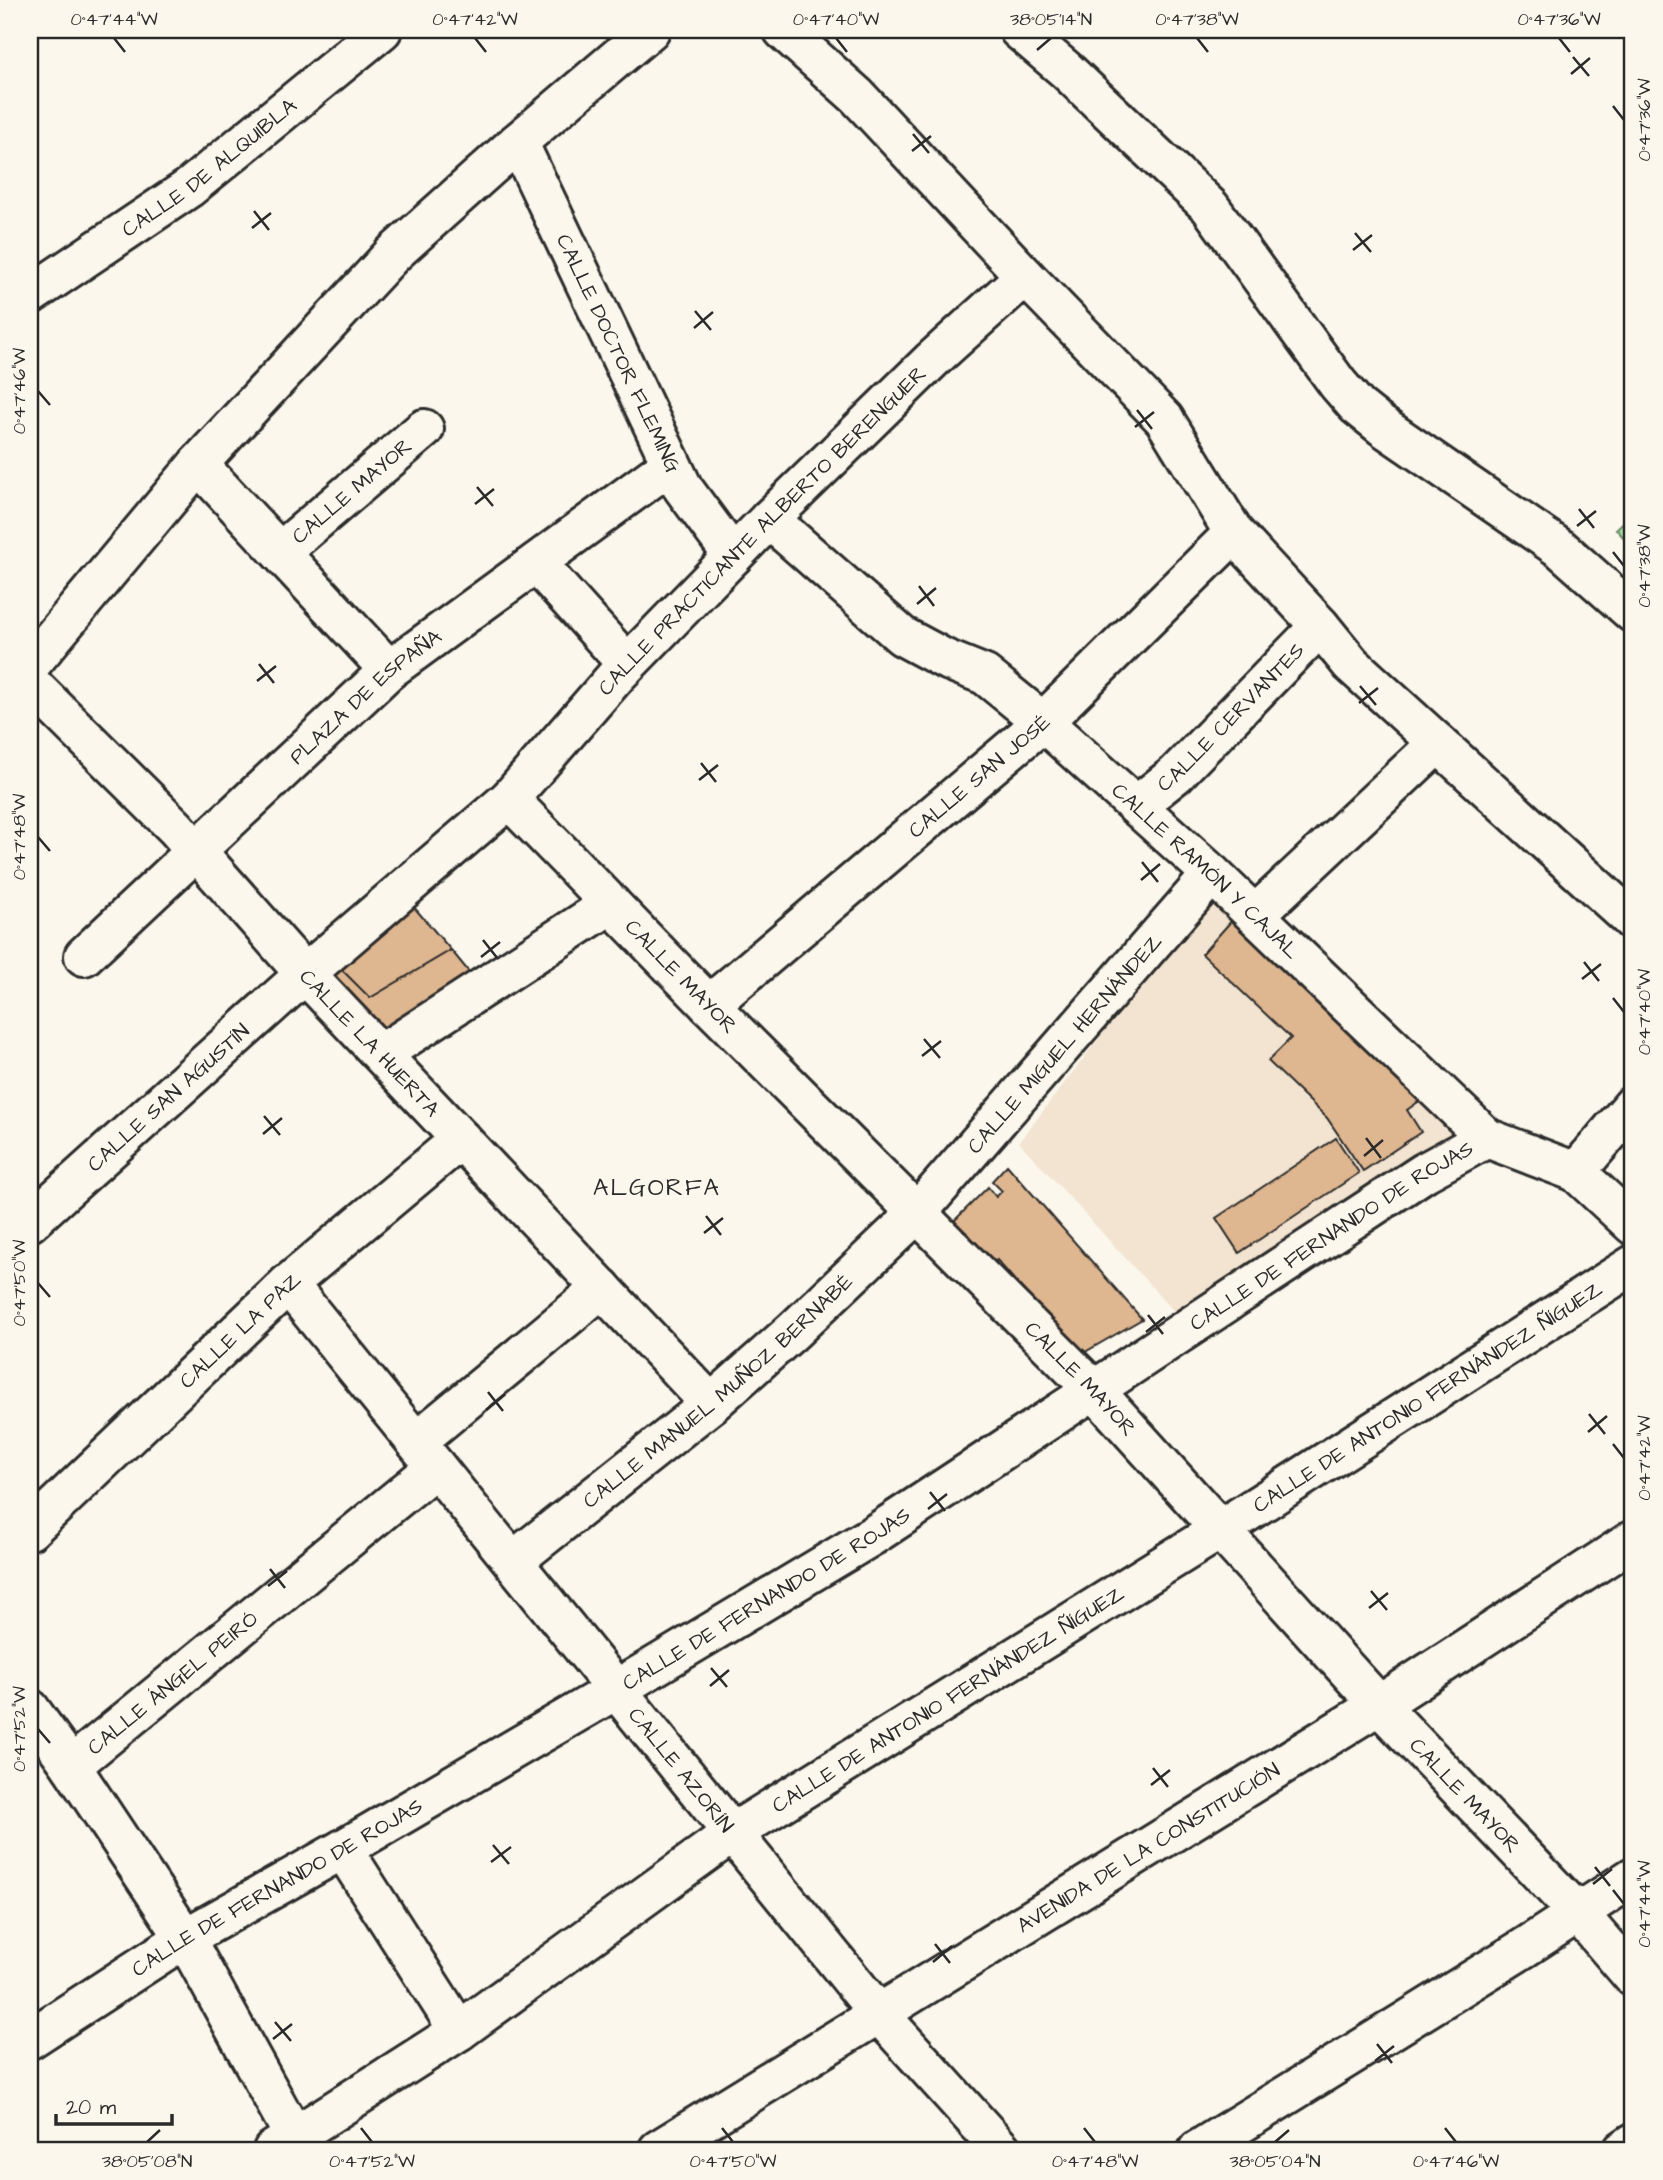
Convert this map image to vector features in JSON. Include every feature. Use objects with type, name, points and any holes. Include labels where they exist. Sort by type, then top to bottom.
[{"type":"street","name":"CALLE DE ALQUIBLA","points":[[30,295],[189,188],[382,30]]},
{"type":"street","points":[[30,665],[198,464],[393,254],[518,142],[650,30]]},
{"type":"street","points":[[783,30],[858,96],[1025,276],[1164,419],[1234,533],[1320,626],[1351,664],[1633,921]]},
{"type":"street","points":[[1019,30],[1066,70],[1210,207],[1338,384],[1357,406],[1560,549],[1633,613]]},
{"type":"street","name":"CALLE DOCTOR FLEMING","points":[[518,142],[682,488],[733,556]]},
{"type":"street","name":"CALLE PRACTICANTE ALBERTO BERENGUER","points":[[509,799],[627,664],[769,519],[932,360],[1025,276]]},
{"type":"street","name":"CALLE MAYOR","points":[[280,552],[424,429]]},
{"type":"street","name":"CALLE MAYOR","points":[[198,464],[389,670]]},
{"type":"street","name":"PLAZA DE ESPAÑA","points":[[83,956],[389,670],[671,464]]},
{"type":"street","name":"CALLE RAMÓN Y CAJAL","points":[[769,519],[902,636],[945,659],[985,675],[1043,722],[1212,874],[1487,1139],[1576,1172],[1633,1225]]},
{"type":"street","name":"CALLE SAN JOSÉ","points":[[709,1005],[1043,722],[1234,533]]},
{"type":"street","points":[[536,563],[627,664]]},
{"type":"street","name":"CALLE CERVANTES","points":[[1136,806],[1176,774],[1320,626]]},
{"type":"street","name":"CALLE LA HUERTA","points":[[30,683],[176,828],[304,974],[711,1404]]},
{"type":"street","points":[[1255,915],[1438,743]]},
{"type":"street","points":[[304,974],[509,799]]},
{"type":"street","name":"CALLE MAYOR","points":[[509,799],[709,1005],[1094,1390],[1379,1705],[1578,1913],[1633,1977]]},
{"type":"street","name":"CALLE MIGUEL HERNÁNDEZ","points":[[916,1214],[1212,874]]},
{"type":"street","points":[[381,1054],[611,904]]},
{"type":"street","name":"CALLE SAN AGUSTÍN","points":[[30,1222],[304,974]]},
{"type":"street","points":[[1576,1172],[1633,1105]]},
{"type":"street","name":"CALLE LA PAZ","points":[[30,1530],[288,1284],[461,1139]]},
{"type":"street","name":"CALLE DE FERNANDO DE ROJAS","points":[[30,2039],[185,1938],[617,1689],[872,1536],[1425,1172],[1487,1139]]},
{"type":"street","name":"CALLE MANUEL MUÑOZ BERNABÉ","points":[[513,1561],[711,1404],[793,1331],[916,1214]]},
{"type":"street","name":"CALLE DE ANTONIO FERNÁNDEZ ÑÍGUEZ","points":[[290,2146],[459,2031],[731,1834],[1221,1529],[1633,1265]]},
{"type":"street","name":"CALLE AZORÍN","points":[[288,1284],[879,2014],[1002,2150]]},
{"type":"street","name":"CALLE ÁNGEL PEIRÓ","points":[[71,1766],[426,1455],[602,1288]]},
{"type":"street","name":"AVENIDA DE LA CONSTITUCIÓN","points":[[658,2150],[1379,1705],[1633,1540]]},
{"type":"street","points":[[33,1721],[71,1766],[185,1938],[290,2146]]},
{"type":"street","points":[[343,1849],[459,2031]]},
{"type":"street","points":[[1198,2150],[1633,1877]]},
{"type":"street","points":[[1623,2150],[1633,2143]]},
{"type":"shaded area","points":[[1211,893],[1469,1133],[1182,1320],[1019,1142]]},
{"type":"green space","points":[[1633,513],[1633,548],[1616,529]]},
{"type":"building","points":[[412,905],[451,950],[370,998],[339,967]]},
{"type":"building","points":[[1233,919],[1425,1097],[1407,1110],[1421,1132],[1363,1171],[1327,1118],[1268,1061],[1291,1038],[1202,954]]},
{"type":"building","points":[[451,950],[478,983],[387,1043],[326,980],[339,967],[370,998]]},
{"type":"building","points":[[1336,1138],[1359,1173],[1239,1253],[1216,1218]]},
{"type":"building","points":[[1007,1165],[1142,1319],[1080,1355],[997,1260],[992,1266],[952,1223],[988,1187],[996,1197],[1002,1191],[992,1181]]},
{"type":"district","name":"ALGORFA","points":[[657,1188]]}]
